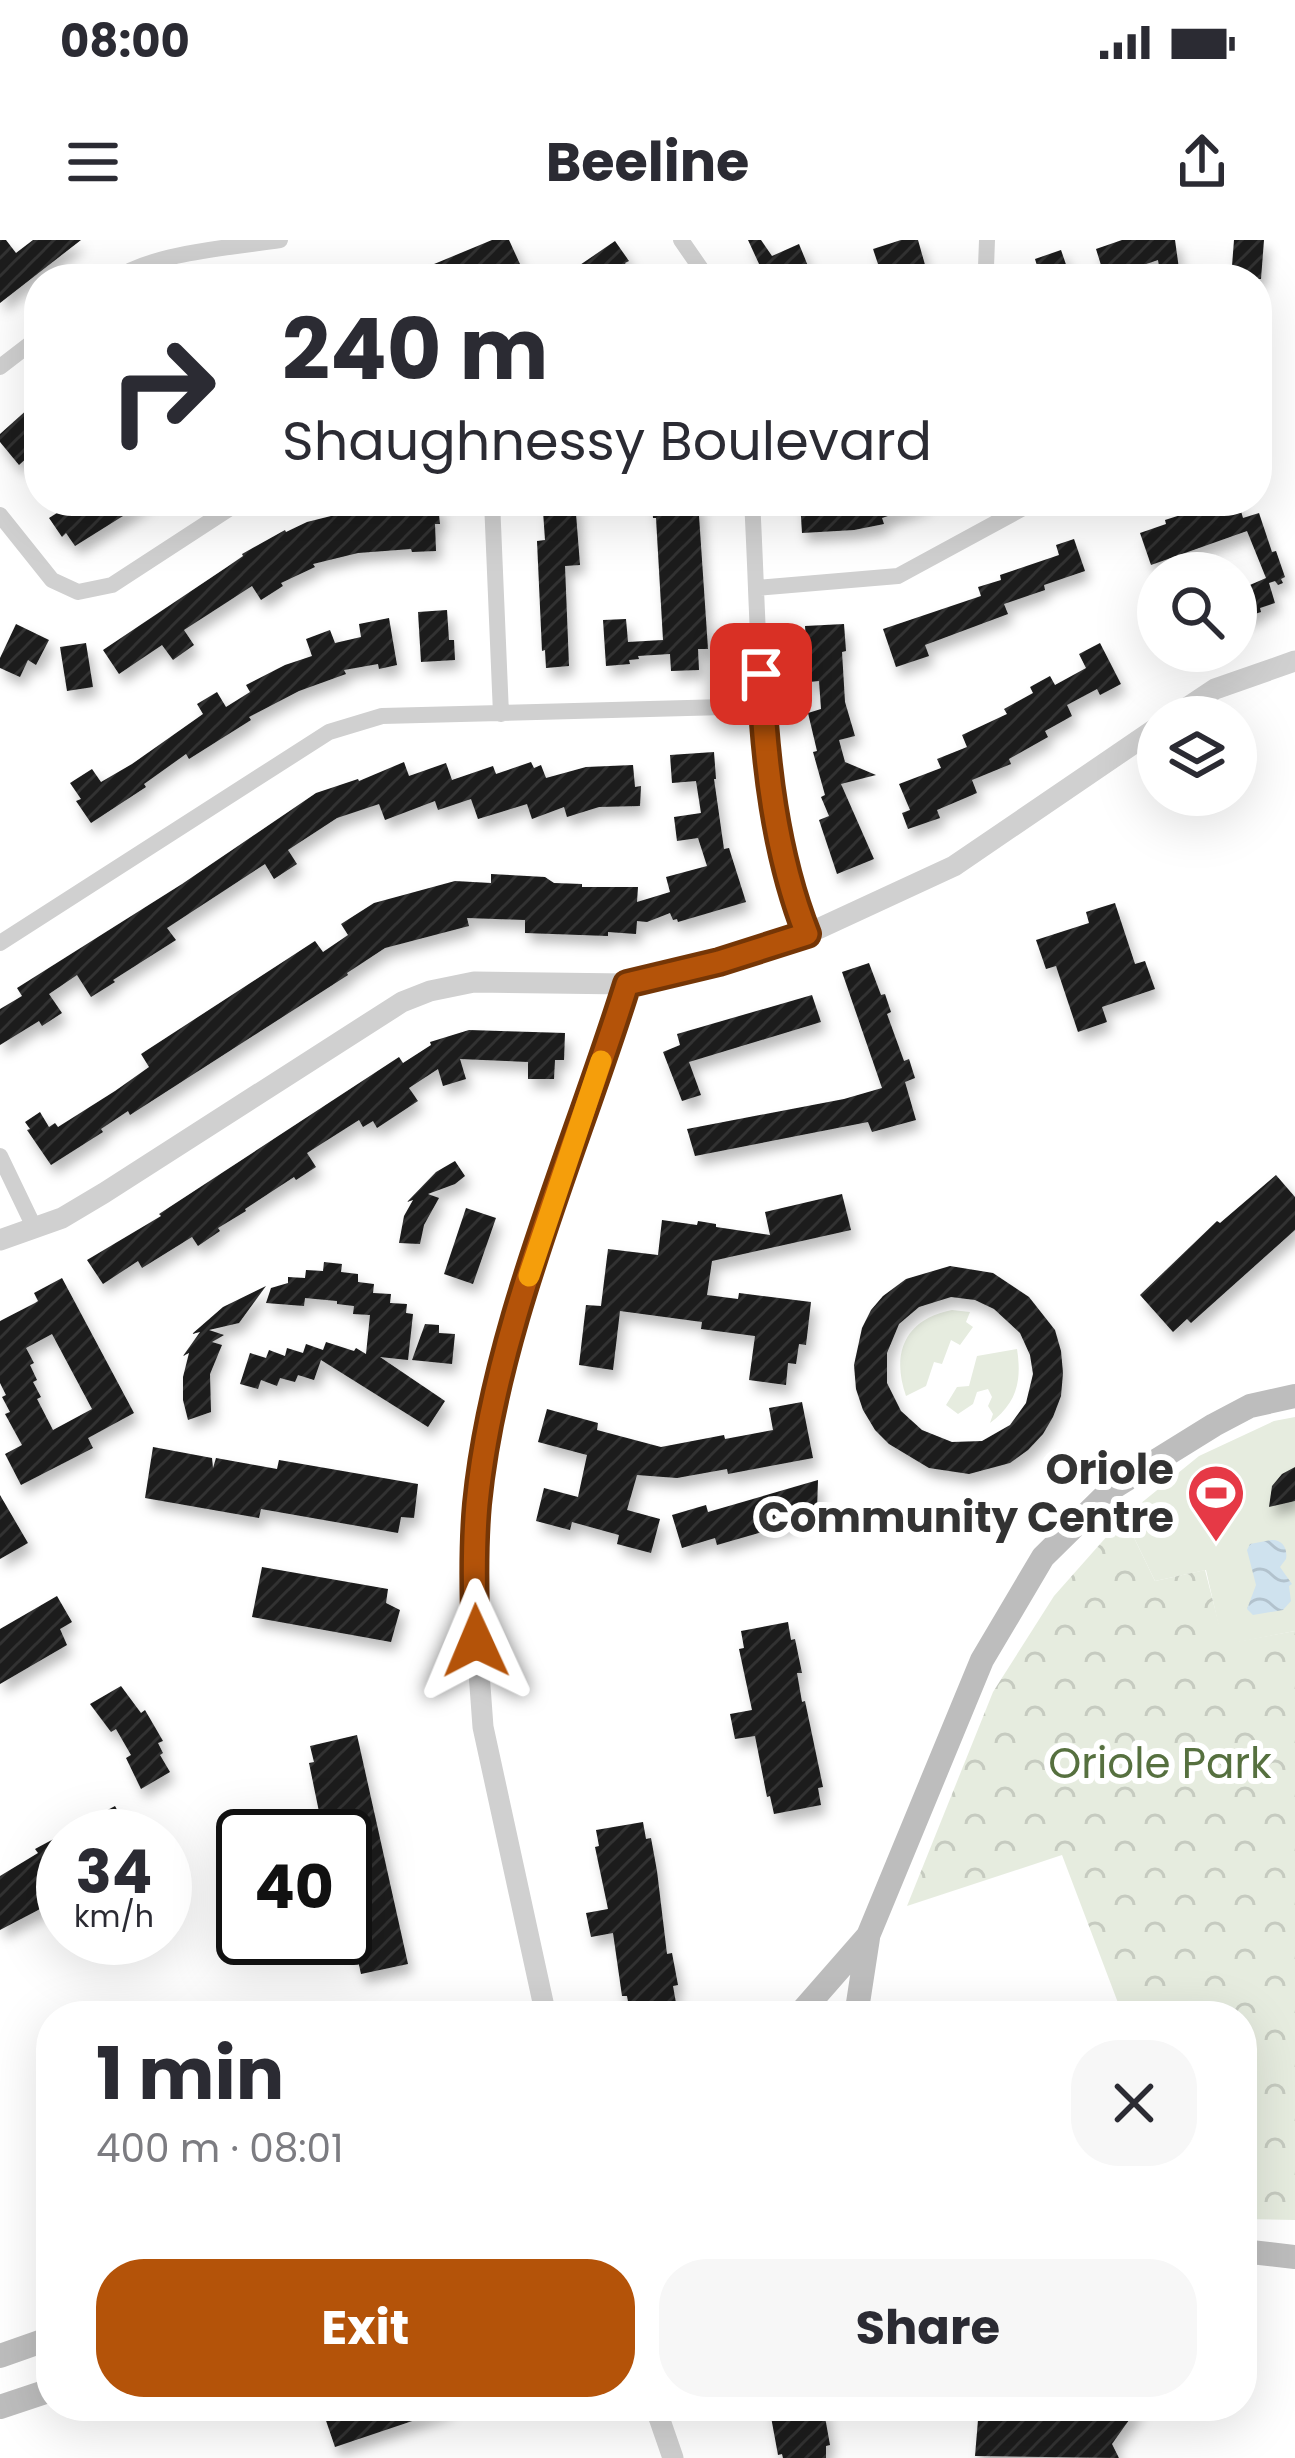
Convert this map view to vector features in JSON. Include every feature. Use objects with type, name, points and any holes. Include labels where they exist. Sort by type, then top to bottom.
[{"type":"main road","points":[[858,2001],[868,1936],[982,1660],[1043,1557],[1114,1487],[1214,1424],[1250,1406],[1295,1396]]},
{"type":"main road","points":[[811,2001],[868,1936]]},
{"type":"main road","points":[[1257,2253],[1295,2257]]},
{"type":"main road","points":[[0,2356],[36,2343]]},
{"type":"main road","points":[[0,2407],[36,2395]]},
{"type":"street","points":[[150,264],[280,240]]},
{"type":"street","points":[[0,367],[24,349]]},
{"type":"street","points":[[0,515],[52,580],[78,592],[112,585],[218,516]]},
{"type":"street","points":[[493,516],[501,714]]},
{"type":"street","points":[[753,516],[763,706],[776,824],[807,934]]},
{"type":"street","points":[[757,588],[898,576],[1008,516]]},
{"type":"street","points":[[1204,696],[1295,661]]},
{"type":"street","points":[[0,943],[329,732],[382,716],[763,706]]},
{"type":"street","points":[[0,1240],[35,1229],[104,1193],[402,1002],[474,982],[627,984],[807,934],[954,866],[1137,741]]},
{"type":"street","points":[[543,2001],[483,1727],[475,1604],[477,1505],[505,1358],[627,984]]},
{"type":"street","points":[[0,1156],[35,1229]]},
{"type":"street","points":[[660,2421],[673,2458]]},
{"type":"green space","points":[[952,1310],[970,1312],[966,1322],[973,1327],[960,1345],[951,1340],[942,1364],[934,1362],[926,1386],[906,1396],[900,1366],[906,1340],[923,1321]]},
{"type":"green space","points":[[1017,1349],[1016,1391],[990,1423],[988,1389],[977,1392],[973,1404],[958,1414],[946,1405],[957,1387],[969,1386],[977,1356]]},
{"type":"green space","name":"Oriole Community Centre","points":[[1295,1417],[1295,1631],[1223,1645],[1206,1570],[1155,1581],[1124,1517],[1199,1456],[1274,1421]]},
{"type":"green space","name":"Oriole Park","points":[[1124,1517],[1155,1581],[1205,1570],[1224,1644],[1295,1631],[1295,2220],[1257,2219],[1257,2001],[1117,2001],[1062,1855],[907,1906],[993,1692],[1054,1596]]},
{"type":"water","points":[[1271,1540],[1285,1548],[1286,1559],[1280,1567],[1292,1584],[1291,1601],[1283,1610],[1253,1615],[1247,1609],[1256,1585],[1247,1550],[1250,1544]]},
{"type":"building","points":[[0,240],[6,240],[16,253],[33,240],[81,240],[50,264],[24,264],[24,284],[0,303]]},
{"type":"building","points":[[492,240],[509,240],[520,264],[434,264]]},
{"type":"building","points":[[748,240],[761,240],[772,256],[799,244],[807,264],[759,264]]},
{"type":"building","points":[[918,240],[925,264],[878,264],[873,249]]},
{"type":"building","points":[[1122,240],[1175,240],[1178,264],[1159,264],[1158,260],[1101,264],[1096,249]]},
{"type":"building","points":[[1234,240],[1264,240],[1262,264],[1232,264]]},
{"type":"building","points":[[615,241],[629,261],[626,264],[581,264]]},
{"type":"building","points":[[1061,250],[1066,264],[1036,264],[1035,259]]},
{"type":"building","points":[[24,412],[24,460],[19,465],[0,442],[0,434]]},
{"type":"building","points":[[52,516],[123,516],[75,546],[49,518]]},
{"type":"building","points":[[331,516],[439,516],[440,524],[435,524],[436,551],[358,553],[313,564],[315,567],[281,583],[261,600],[252,586],[184,630],[194,645],[173,660],[162,645],[119,674],[103,650],[242,554],[307,522]]},
{"type":"building","points":[[543,516],[576,516],[580,565],[565,566],[569,666],[546,668],[542,651],[537,541],[545,540]]},
{"type":"building","points":[[699,516],[708,649],[698,649],[699,670],[671,671],[670,654],[638,656],[630,664],[606,666],[603,620],[626,619],[628,642],[663,640],[653,518]]},
{"type":"building","points":[[801,516],[888,516],[882,518],[884,524],[854,530],[802,533]]},
{"type":"building","points":[[1177,516],[1260,516],[1285,577],[1278,585],[1269,583],[1275,603],[1257,613],[1257,582],[1266,578],[1247,531],[1188,552],[1147,552],[1140,533],[1166,524],[1165,520]]},
{"type":"building","points":[[1074,539],[1085,571],[1004,604],[1008,614],[925,645],[929,656],[896,667],[883,629],[981,596],[978,587],[1059,555],[1056,545]]},
{"type":"building","points":[[447,610],[455,660],[421,662],[418,612]]},
{"type":"building","points":[[389,618],[397,665],[344,670],[346,674],[299,691],[249,717],[251,720],[189,759],[186,754],[91,823],[76,801],[81,799],[70,783],[92,769],[101,782],[203,714],[197,704],[217,692],[226,707],[250,692],[246,685],[312,656],[306,639],[330,630],[335,643],[361,637],[359,624]]},
{"type":"building","points":[[16,624],[49,640],[36,665],[28,660],[20,677],[0,668]]},
{"type":"building","points":[[844,624],[845,702],[855,736],[839,740],[845,762],[876,775],[841,784],[874,859],[837,874],[819,820],[829,816],[821,797],[825,795],[808,713],[821,709],[819,681],[809,682],[805,626]]},
{"type":"building","points":[[86,643],[93,687],[67,691],[60,647]]},
{"type":"building","points":[[1100,643],[1121,684],[1100,695],[1097,689],[1067,705],[1072,716],[1045,731],[1048,737],[1009,759],[1011,764],[972,780],[977,793],[937,810],[940,818],[908,829],[902,813],[910,810],[899,784],[941,768],[937,759],[967,747],[962,735],[1007,714],[1004,709],[1033,693],[1030,687],[1050,676],[1055,685],[1086,668],[1079,654]]},
{"type":"building","points":[[714,752],[724,849],[729,848],[746,902],[678,922],[670,913],[637,921],[636,934],[608,932],[608,936],[525,933],[525,920],[467,918],[469,926],[385,948],[51,1165],[27,1130],[25,1122],[40,1112],[49,1127],[55,1123],[58,1127],[115,1091],[149,1067],[141,1054],[315,941],[323,952],[348,935],[341,924],[374,903],[455,881],[491,883],[491,874],[545,877],[582,887],[638,887],[637,902],[670,892],[666,877],[707,866],[698,838],[677,841],[674,817],[701,813],[696,781],[672,783],[670,755]]},
{"type":"building","points":[[404,762],[409,776],[446,763],[452,780],[493,766],[496,774],[531,762],[534,768],[541,765],[546,778],[586,767],[633,765],[635,787],[641,786],[640,806],[599,807],[567,817],[564,807],[532,819],[527,804],[478,819],[471,799],[438,810],[435,801],[385,820],[379,804],[337,818],[288,850],[297,864],[274,879],[265,864],[167,928],[176,940],[91,997],[77,975],[49,994],[62,1013],[0,1045],[0,1009],[22,996],[17,988],[316,793]]},
{"type":"building","points":[[1115,903],[1135,964],[1145,961],[1155,989],[1102,1007],[1107,1022],[1078,1032],[1056,966],[1046,969],[1036,940],[1089,923],[1086,912]]},
{"type":"building","points":[[869,963],[881,995],[885,994],[904,1061],[909,1059],[915,1078],[905,1082],[916,1120],[872,1132],[868,1122],[695,1156],[687,1129],[882,1088],[842,972]]},
{"type":"building","points":[[812,995],[821,1022],[689,1062],[701,1095],[682,1101],[663,1052],[680,1045],[677,1034]]},
{"type":"building","points":[[469,1030],[565,1033],[564,1060],[555,1060],[554,1079],[528,1079],[528,1062],[460,1059],[466,1079],[443,1086],[438,1069],[409,1088],[418,1101],[377,1128],[373,1121],[363,1127],[359,1120],[307,1153],[316,1167],[245,1209],[198,1246],[192,1237],[142,1268],[138,1261],[103,1284],[87,1260],[399,1057],[403,1063],[430,1042]]},
{"type":"building","points":[[455,1161],[465,1176],[428,1194],[439,1198],[420,1244],[399,1243],[404,1216],[413,1200],[407,1202],[436,1172]]},
{"type":"building","points":[[1276,1175],[1295,1197],[1295,1230],[1191,1323],[1187,1319],[1173,1332],[1140,1295],[1217,1221]]},
{"type":"building","points":[[842,1194],[851,1230],[712,1261],[707,1295],[738,1299],[739,1293],[811,1302],[806,1345],[799,1344],[796,1364],[788,1363],[786,1385],[749,1380],[755,1336],[701,1329],[702,1322],[620,1311],[613,1370],[579,1365],[586,1305],[601,1306],[608,1249],[658,1255],[662,1220],[697,1225],[698,1221],[770,1235],[765,1212]]},
{"type":"building","points":[[466,1208],[496,1218],[473,1284],[444,1274]]},
{"type":"building","points":[[324,1262],[342,1264],[341,1272],[358,1274],[358,1282],[374,1284],[373,1293],[391,1294],[390,1303],[407,1304],[406,1313],[413,1314],[408,1360],[380,1357],[445,1401],[428,1427],[321,1360],[314,1380],[298,1375],[295,1382],[280,1378],[277,1386],[261,1380],[258,1389],[240,1384],[250,1353],[266,1358],[269,1350],[285,1356],[287,1348],[303,1353],[306,1344],[323,1350],[326,1342],[366,1354],[370,1315],[353,1314],[354,1306],[305,1298],[304,1306],[266,1303],[271,1288],[288,1283],[288,1277],[305,1278],[306,1270],[323,1271]]},
{"type":"building","points":[[950,1266],[993,1273],[1029,1297],[1055,1330],[1063,1373],[1061,1396],[1043,1434],[1010,1463],[969,1474],[929,1468],[889,1444],[863,1410],[854,1365],[862,1328],[883,1296],[906,1279]],"holes":[[[951,1297],[994,1309],[1020,1333],[1033,1374],[1026,1403],[1010,1425],[982,1441],[952,1442],[922,1430],[901,1411],[887,1383],[887,1353],[899,1324],[919,1307]]]},
{"type":"building","points":[[62,1278],[134,1413],[88,1438],[93,1448],[21,1485],[5,1454],[22,1445],[5,1414],[10,1412],[0,1383],[0,1321],[38,1301],[34,1293]],"holes":[[[52,1334],[92,1409],[53,1430],[37,1399],[41,1397],[33,1382],[37,1380],[30,1365],[34,1363],[26,1348]]]},
{"type":"building","points":[[266,1286],[239,1323],[209,1330],[224,1335],[212,1342],[222,1345],[210,1374],[211,1412],[188,1420],[183,1377],[189,1353],[183,1356],[200,1332],[192,1334],[223,1307]]},
{"type":"building","points":[[425,1324],[439,1325],[439,1333],[455,1334],[452,1364],[412,1360]]},
{"type":"building","points":[[802,1402],[813,1458],[728,1474],[727,1469],[677,1478],[637,1475],[627,1510],[660,1519],[651,1553],[617,1544],[619,1535],[572,1522],[570,1530],[536,1521],[544,1488],[578,1497],[587,1455],[538,1442],[547,1409],[598,1423],[597,1430],[661,1447],[773,1430],[769,1408]]},
{"type":"building","points":[[153,1447],[212,1458],[213,1468],[216,1458],[277,1469],[279,1460],[418,1484],[414,1518],[401,1517],[398,1533],[261,1509],[259,1518],[145,1498]]},
{"type":"building","name":"Oriole Community Centre","points":[[1295,1467],[1295,1501],[1269,1507],[1272,1486]]},
{"type":"building","points":[[818,1480],[817,1510],[801,1521],[717,1545],[715,1538],[682,1548],[672,1515],[706,1505],[708,1512]]},
{"type":"building","points":[[0,1495],[28,1543],[0,1559]]},
{"type":"building","points":[[262,1567],[388,1589],[386,1603],[400,1610],[391,1642],[252,1617]]},
{"type":"building","points":[[57,1596],[72,1622],[60,1629],[67,1645],[0,1684],[0,1629]]},
{"type":"building","points":[[788,1622],[823,1787],[818,1788],[821,1805],[774,1814],[755,1736],[735,1739],[730,1714],[752,1710],[739,1649],[744,1648],[741,1631]]},
{"type":"building","points":[[121,1686],[141,1713],[145,1710],[163,1741],[158,1743],[160,1755],[170,1772],[141,1789],[126,1758],[131,1755],[116,1729],[111,1732],[90,1704]]},
{"type":"building","points":[[357,1735],[408,1964],[361,1974],[359,1965],[372,1965],[372,1809],[318,1809],[310,1746]]},
{"type":"building","points":[[643,1822],[646,1839],[651,1838],[667,1954],[672,1953],[678,1985],[673,1986],[676,2001],[628,2001],[622,1996],[613,1933],[591,1937],[586,1913],[608,1909],[596,1830]]},
{"type":"building","points":[[36,1854],[36,1911],[0,1930],[0,1876]]},
{"type":"building","points":[[326,2421],[412,2421],[335,2447]]},
{"type":"building","points":[[772,2421],[826,2421],[830,2445],[826,2458],[778,2455]]},
{"type":"building","points":[[978,2421],[1128,2421],[1112,2444],[1119,2458],[975,2456]]},
{"type":"slow traffic","points":[[529,1276],[601,1061]]},
{"type":"place","name":"Oriole Community Centre","points":[[1216,1544]]},
{"type":"route","points":[[476,1641],[477,1505],[496,1394],[536,1254],[627,984],[807,934],[776,824],[761,674]]}]
